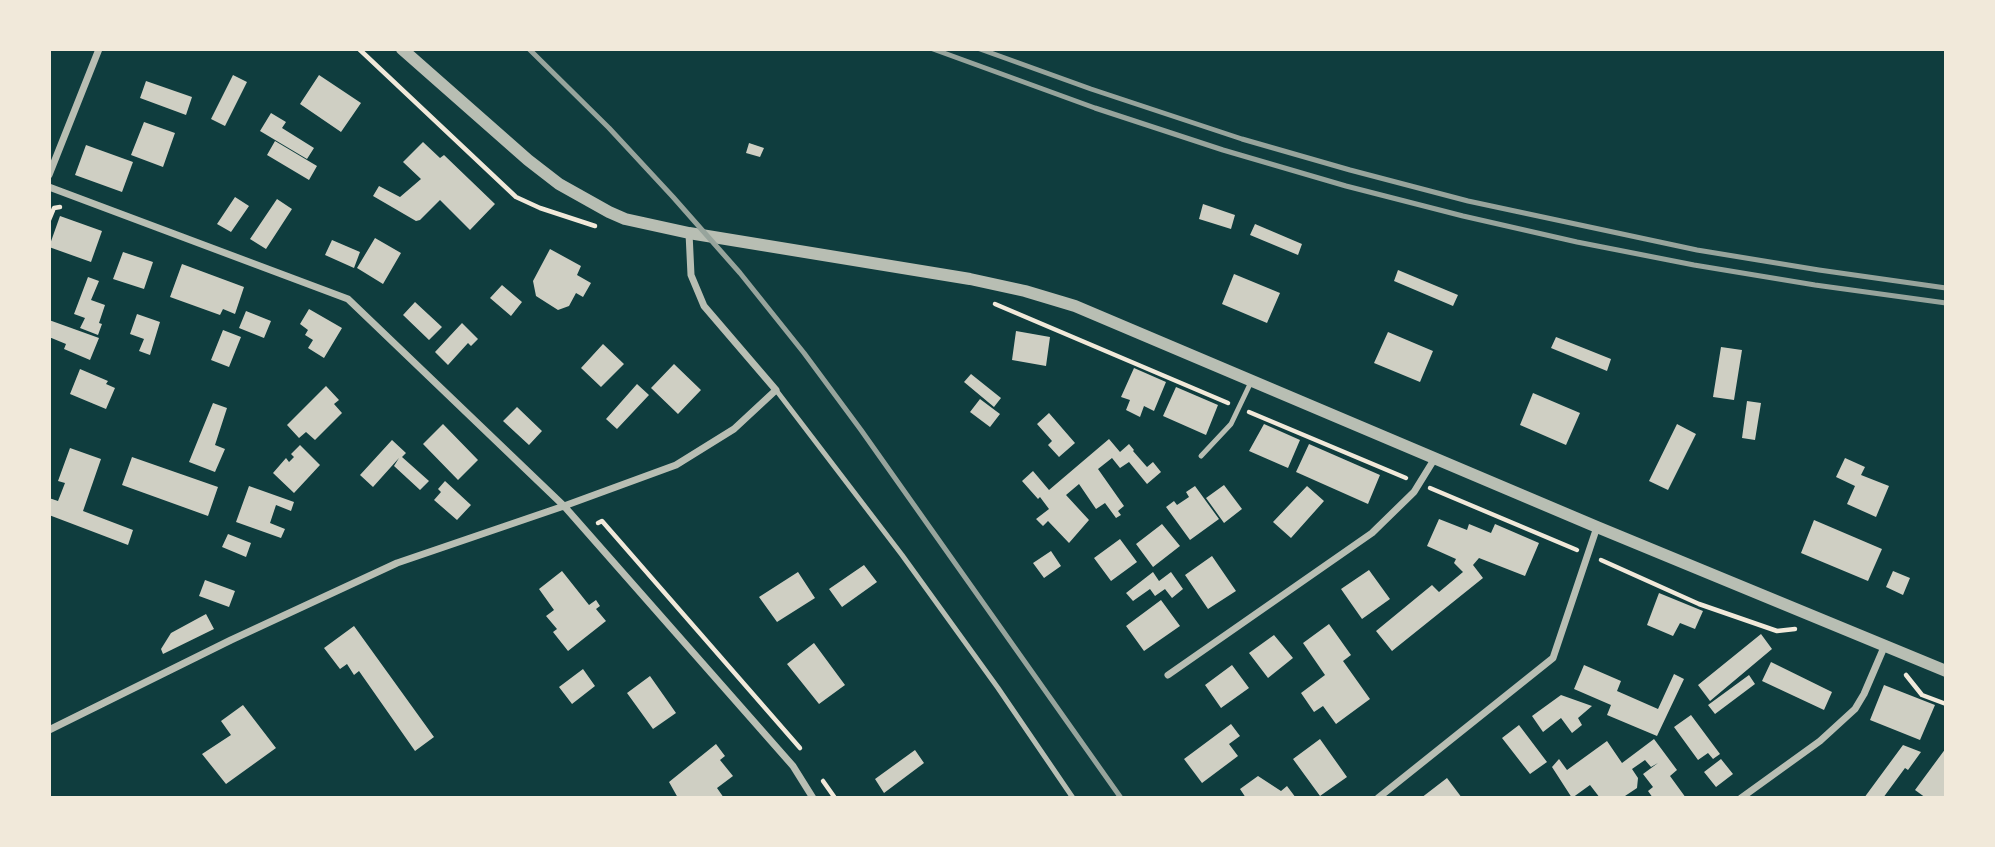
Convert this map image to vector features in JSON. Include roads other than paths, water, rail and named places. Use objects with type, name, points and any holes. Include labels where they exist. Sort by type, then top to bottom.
[{"type":"street","points":[[49,174],[99,49]]},
{"type":"street","points":[[402,49],[495,132],[559,184],[625,219],[689,233],[945,274],[1024,291],[1075,306],[1946,671]]},
{"type":"street","points":[[49,187],[348,299],[564,506],[793,766],[813,798]]},
{"type":"street","points":[[49,730],[231,640],[397,563],[676,465],[734,429],[776,390],[704,306],[691,275],[689,233]]},
{"type":"street","points":[[1168,675],[1372,533],[1414,492],[1435,458]]},
{"type":"street","points":[[1378,798],[1553,658],[1597,527]]},
{"type":"street","points":[[1741,798],[1819,741],[1855,709],[1885,644]]},
{"type":"lane","points":[[1200,456],[1231,424],[1252,380]]},
{"type":"lane","points":[[776,390],[902,555],[1073,798]]},
{"type":"railway","points":[[529,49],[609,128],[673,197],[740,273],[804,353],[1121,798]]},
{"type":"railway","points":[[933,49],[1095,108],[1223,150],[1463,216],[1694,265],[1946,303]]},
{"type":"railway","points":[[980,49],[1242,139],[1468,201],[1697,250],[1946,288]]}]
